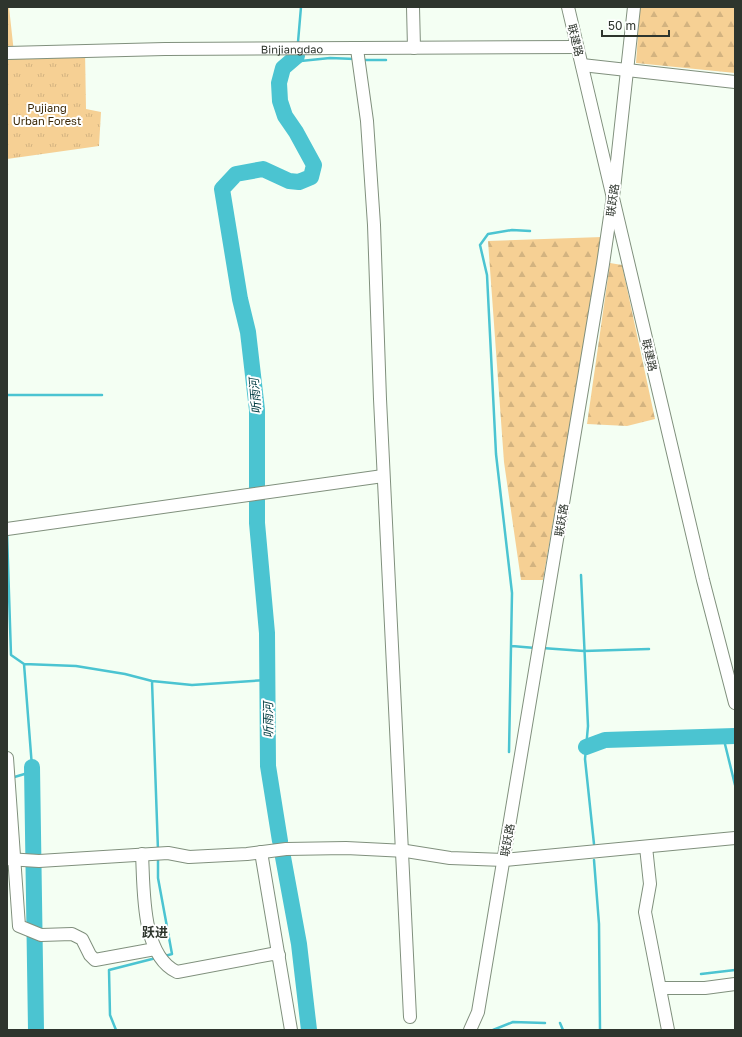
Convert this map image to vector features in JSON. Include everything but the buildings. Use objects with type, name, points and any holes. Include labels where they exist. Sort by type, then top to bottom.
[{"type":"street","points":[[413,7],[414,48]]},
{"type":"street","name":"联建路","points":[[568,7],[612,200],[703,580],[735,703]]},
{"type":"street","name":"联跃路","points":[[470,1030],[478,1012],[612,200],[634,7]]},
{"type":"street","name":"Binjiangdao","points":[[7,53],[107,50],[577,47]]},
{"type":"street","points":[[357,49],[367,121],[374,225],[383,476],[410,1017]]},
{"type":"street","points":[[582,65],[735,82]]},
{"type":"street","points":[[7,529],[383,476]]},
{"type":"street","points":[[7,764],[19,926],[37,933],[72,934],[82,939],[90,955],[95,960],[155,949]]},
{"type":"street","points":[[15,860],[39,861],[168,853],[189,857],[261,852],[286,848],[346,848],[402,851],[450,858],[504,860],[735,838]]},
{"type":"street","points":[[646,847],[650,884],[645,912],[668,1030]]},
{"type":"street","points":[[261,852],[291,1030]]},
{"type":"street","points":[[142,854],[145,907],[151,940],[155,949],[168,968],[177,972],[272,954],[279,955]]},
{"type":"street","points":[[660,988],[706,988],[735,984]]},
{"type":"green space","name":"Pujiang Urban Forest","points":[[7,7],[9,7],[14,53],[85,50],[86,109],[101,112],[99,146],[7,159]]},
{"type":"green space","points":[[640,7],[735,7],[735,73],[636,63]]},
{"type":"green space","points":[[602,237],[543,580],[521,580],[504,462],[488,241]]},
{"type":"green space","points":[[610,263],[622,265],[655,419],[627,426],[587,424]]},
{"type":"waterway","name":"听雨河","points":[[298,42],[301,7]]},
{"type":"waterway","name":"听雨河","points":[[280,841],[268,766],[267,633],[257,523],[257,410],[248,332],[240,299],[222,189],[236,174],[263,169],[289,181],[299,182],[311,177],[314,165],[296,132],[285,116],[280,101],[279,83],[283,68],[297,56]]},
{"type":"waterway","points":[[291,62],[330,58],[355,59]]},
{"type":"waterway","points":[[362,60],[386,60]]},
{"type":"waterway","points":[[509,752],[512,593],[496,454],[487,275],[480,245],[488,234],[512,230],[530,231]]},
{"type":"waterway","points":[[7,395],[102,395]]},
{"type":"waterway","points":[[7,533],[11,655],[24,664]]},
{"type":"waterway","points":[[581,575],[588,726],[585,759],[594,844]]},
{"type":"waterway","points":[[512,646],[535,648]]},
{"type":"waterway","points":[[542,648],[584,651],[649,649]]},
{"type":"waterway","points":[[11,778],[28,773],[32,767],[24,664],[76,666],[125,674],[152,681],[192,685],[267,680]]},
{"type":"waterway","points":[[152,681],[158,850]]},
{"type":"waterway","points":[[723,736],[735,785]]},
{"type":"waterway","points":[[586,747],[605,740],[735,736]]},
{"type":"waterway","points":[[32,767],[36,1030]]},
{"type":"waterway","points":[[158,857],[158,878],[172,954],[165,956]]},
{"type":"waterway","name":"听雨河","points":[[283,857],[299,944],[309,1030]]},
{"type":"waterway","points":[[594,860],[599,924],[600,1030]]},
{"type":"waterway","points":[[116,1030],[110,1015],[109,970],[156,958]]},
{"type":"waterway","points":[[701,974],[735,970]]},
{"type":"waterway","points":[[493,1030],[513,1022],[545,1023]]},
{"type":"waterway","points":[[560,1023],[563,1030]]},
{"type":"district","name":"跃进","points":[[155,932]]}]
